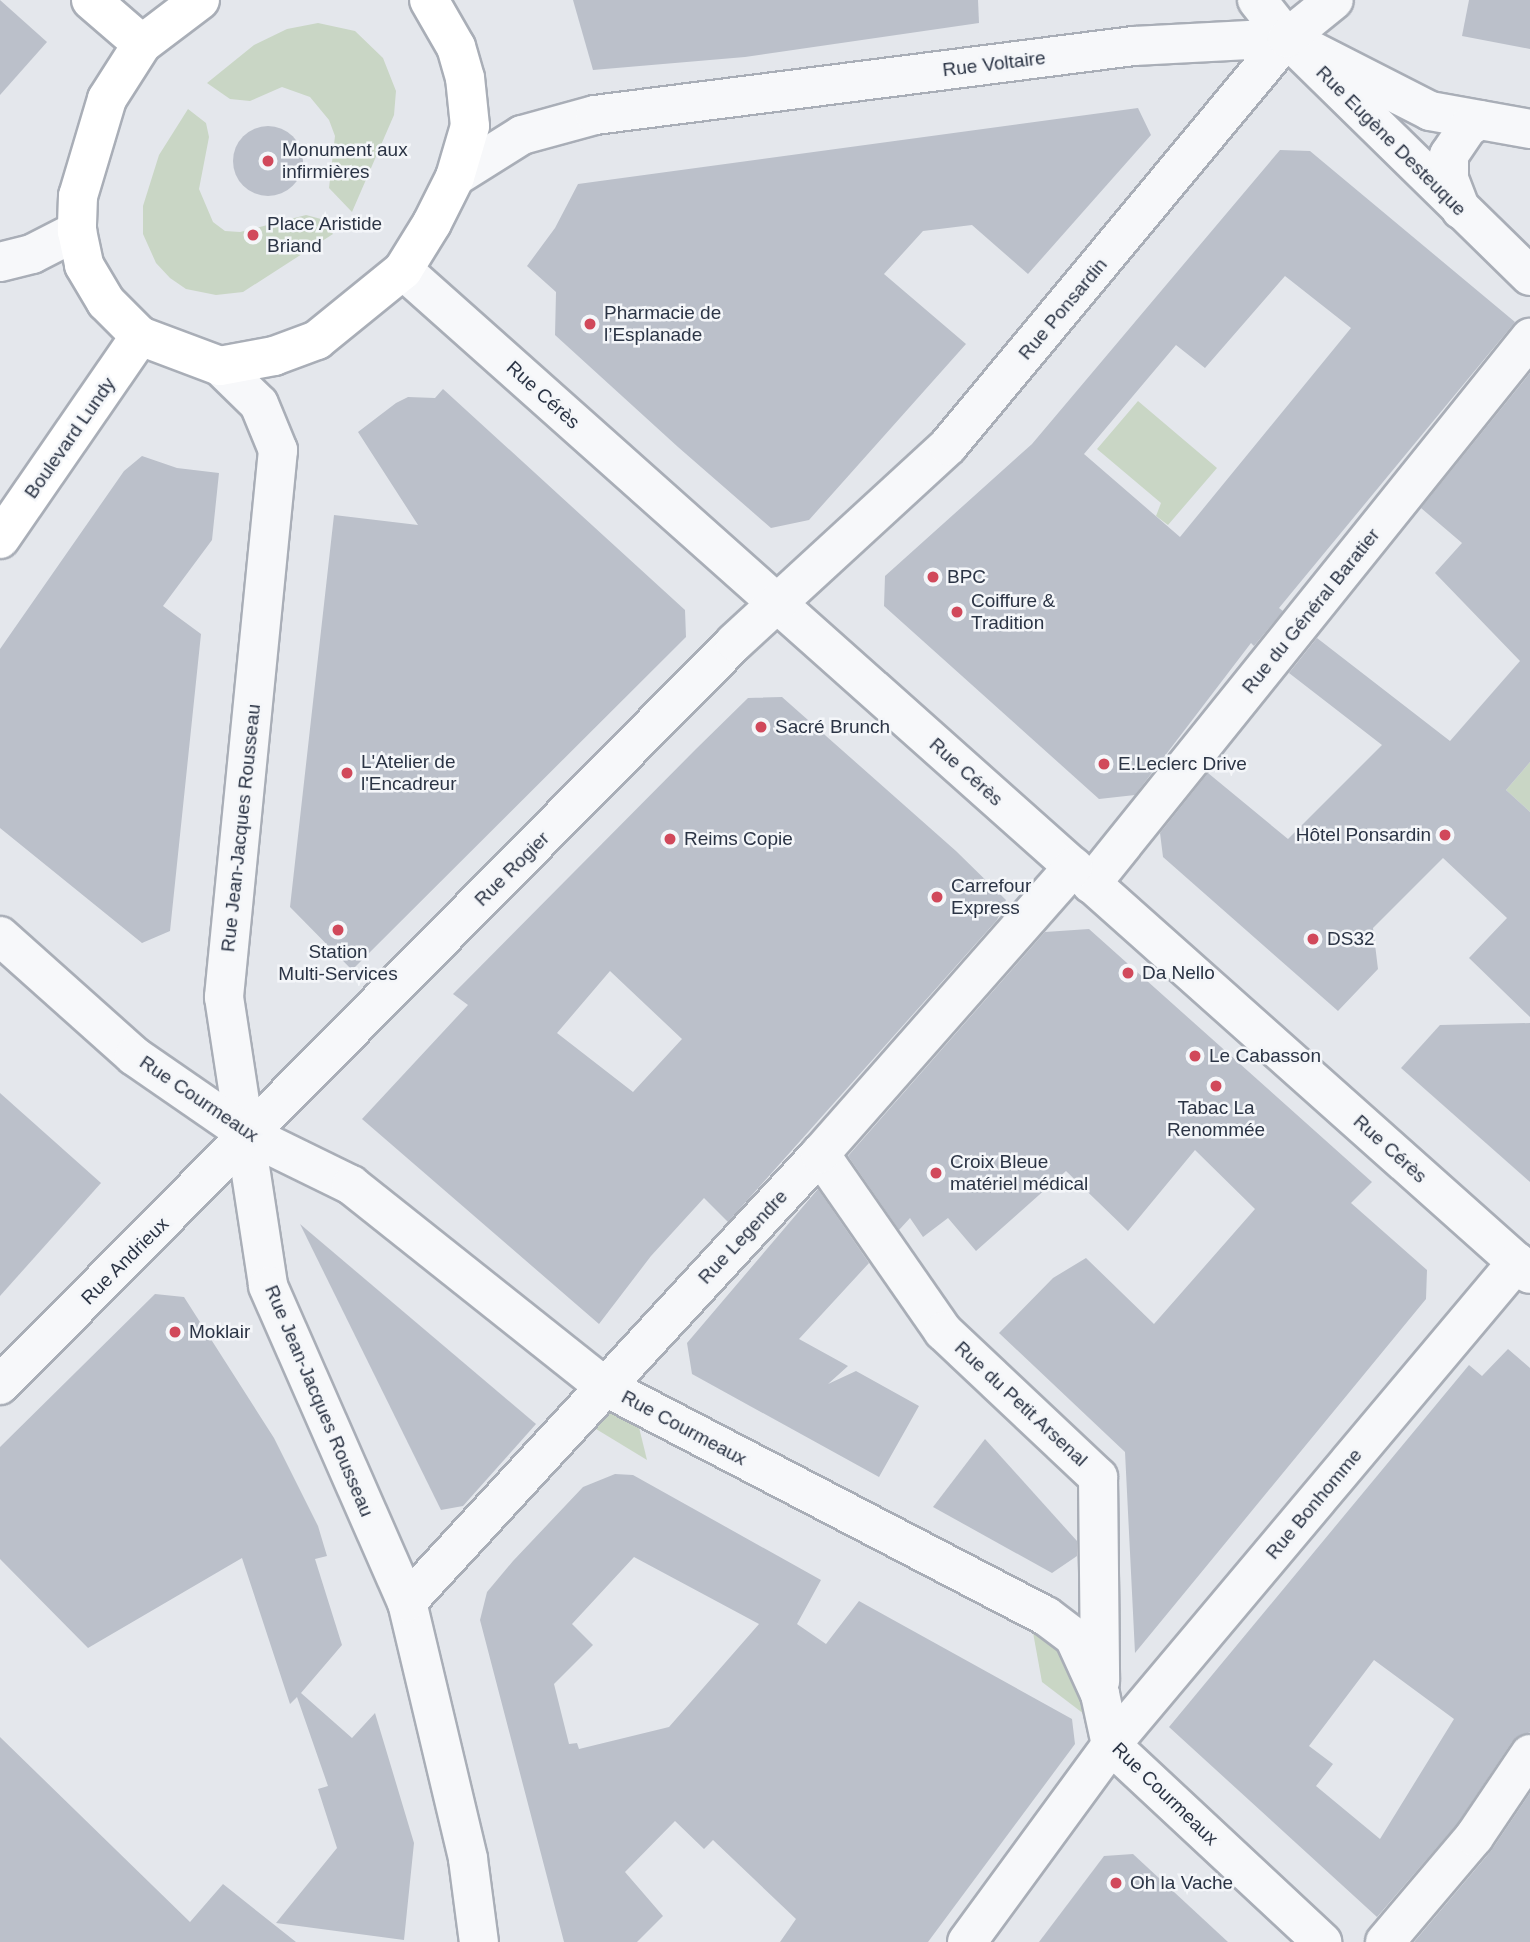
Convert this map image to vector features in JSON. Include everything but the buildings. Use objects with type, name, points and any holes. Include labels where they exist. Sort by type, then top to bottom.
[{"type":"main road","points":[[91,0],[142,44]]},
{"type":"main road","points":[[200,0],[142,44],[107,99],[78,196],[77,231],[84,265],[106,302],[140,336],[220,366],[274,356],[317,340],[403,270],[455,177],[470,126],[465,78],[456,47],[430,0]]},
{"type":"main road","name":"Boulevard Lundy","points":[[0,539],[140,336]]},
{"type":"street","name":"Rue Eugène Desteuque","points":[[1257,0],[1287,38],[1530,276]]},
{"type":"street","name":"Rue Ponsardin","points":[[776,603],[948,446],[1287,38],[1334,0]]},
{"type":"street","points":[[1287,38],[1430,111],[1530,129]]},
{"type":"street","name":"Rue Voltaire","points":[[455,177],[522,135],[595,115],[1124,47],[1287,38]]},
{"type":"street","points":[[1461,210],[1449,179],[1449,155],[1468,127],[1480,120]]},
{"type":"street","points":[[0,262],[32,254],[77,231]]},
{"type":"street","name":"Rue Cérès","points":[[403,270],[1523,1268]]},
{"type":"street","name":"Rue du Général Baratier","points":[[1082,876],[1530,338]]},
{"type":"street","name":"Rue Jean-Jacques Rousseau","points":[[220,366],[259,404],[278,450],[224,997],[247,1134],[268,1286],[407,1602],[468,1859],[480,1942]]},
{"type":"street","name":"Rue Rogier","points":[[247,1134],[776,603]]},
{"type":"street","name":"Rue Legendre","points":[[407,1602],[604,1386],[1082,876]]},
{"type":"street","name":"Rue Courmeaux","points":[[0,936],[134,1056],[247,1134],[351,1185],[604,1386],[1046,1616],[1074,1637],[1100,1694],[1111,1745],[1322,1942]]},
{"type":"street","name":"Rue Andrieux","points":[[0,1385],[247,1134]]},
{"type":"street","name":"Rue du Petit Arsenal","points":[[820,1154],[943,1331],[1098,1477],[1100,1694]]},
{"type":"street","name":"Rue Bonhomme","points":[[967,1942],[1111,1745],[1523,1268]]},
{"type":"street","points":[[1385,1942],[1474,1837],[1530,1754]]},
{"type":"street","points":[[456,1942],[468,1859]]},
{"type":"street","points":[[468,1859],[504,1942]]},
{"type":"green space","points":[[318,23],[355,31],[383,58],[396,91],[394,115],[352,212],[329,188],[335,136],[329,120],[310,97],[282,87],[250,101],[230,99],[207,83],[254,45],[287,29]]},
{"type":"green space","points":[[188,109],[206,123],[209,137],[199,189],[213,222],[225,231],[240,232],[306,215],[321,219],[333,234],[243,292],[216,295],[186,289],[170,278],[156,263],[143,234],[143,206],[159,155]]},
{"type":"green space","points":[[1138,401],[1217,468],[1168,525],[1156,516],[1161,503],[1097,449]]},
{"type":"green space","points":[[1530,762],[1530,812],[1506,790]]},
{"type":"green space","points":[[620,1400],[634,1407],[647,1460],[596,1429]]},
{"type":"green space","points":[[1032,1627],[1071,1657],[1086,1691],[1084,1714],[1042,1682]]},
{"type":"place","name":"Monument aux infirmières","points":[[268,161]]},
{"type":"place","name":"Place Aristide Briand","points":[[253,235]]},
{"type":"place","name":"Pharmacie de l’Esplanade","points":[[590,324]]},
{"type":"place","name":"BPC","points":[[933,577]]},
{"type":"place","name":"Coiffure & Tradition","points":[[957,612]]},
{"type":"place","name":"Sacré Brunch","points":[[761,727]]},
{"type":"place","name":"E.Leclerc Drive","points":[[1104,764]]},
{"type":"place","name":"L'Atelier de l'Encadreur","points":[[347,773]]},
{"type":"place","name":"Hôtel Ponsardin","points":[[1445,835]]},
{"type":"place","name":"Reims Copie","points":[[670,839]]},
{"type":"place","name":"Carrefour Express","points":[[937,897]]},
{"type":"place","name":"Station Multi-Services","points":[[338,930]]},
{"type":"place","name":"DS32","points":[[1313,939]]},
{"type":"place","name":"Da Nello","points":[[1128,973]]},
{"type":"place","name":"Le Cabasson","points":[[1195,1056]]},
{"type":"place","name":"Tabac La Renommée","points":[[1216,1086]]},
{"type":"place","name":"Croix Bleue matériel médical","points":[[936,1173]]},
{"type":"place","name":"Moklair","points":[[175,1332]]},
{"type":"place","name":"Oh la Vache","points":[[1116,1883]]}]
